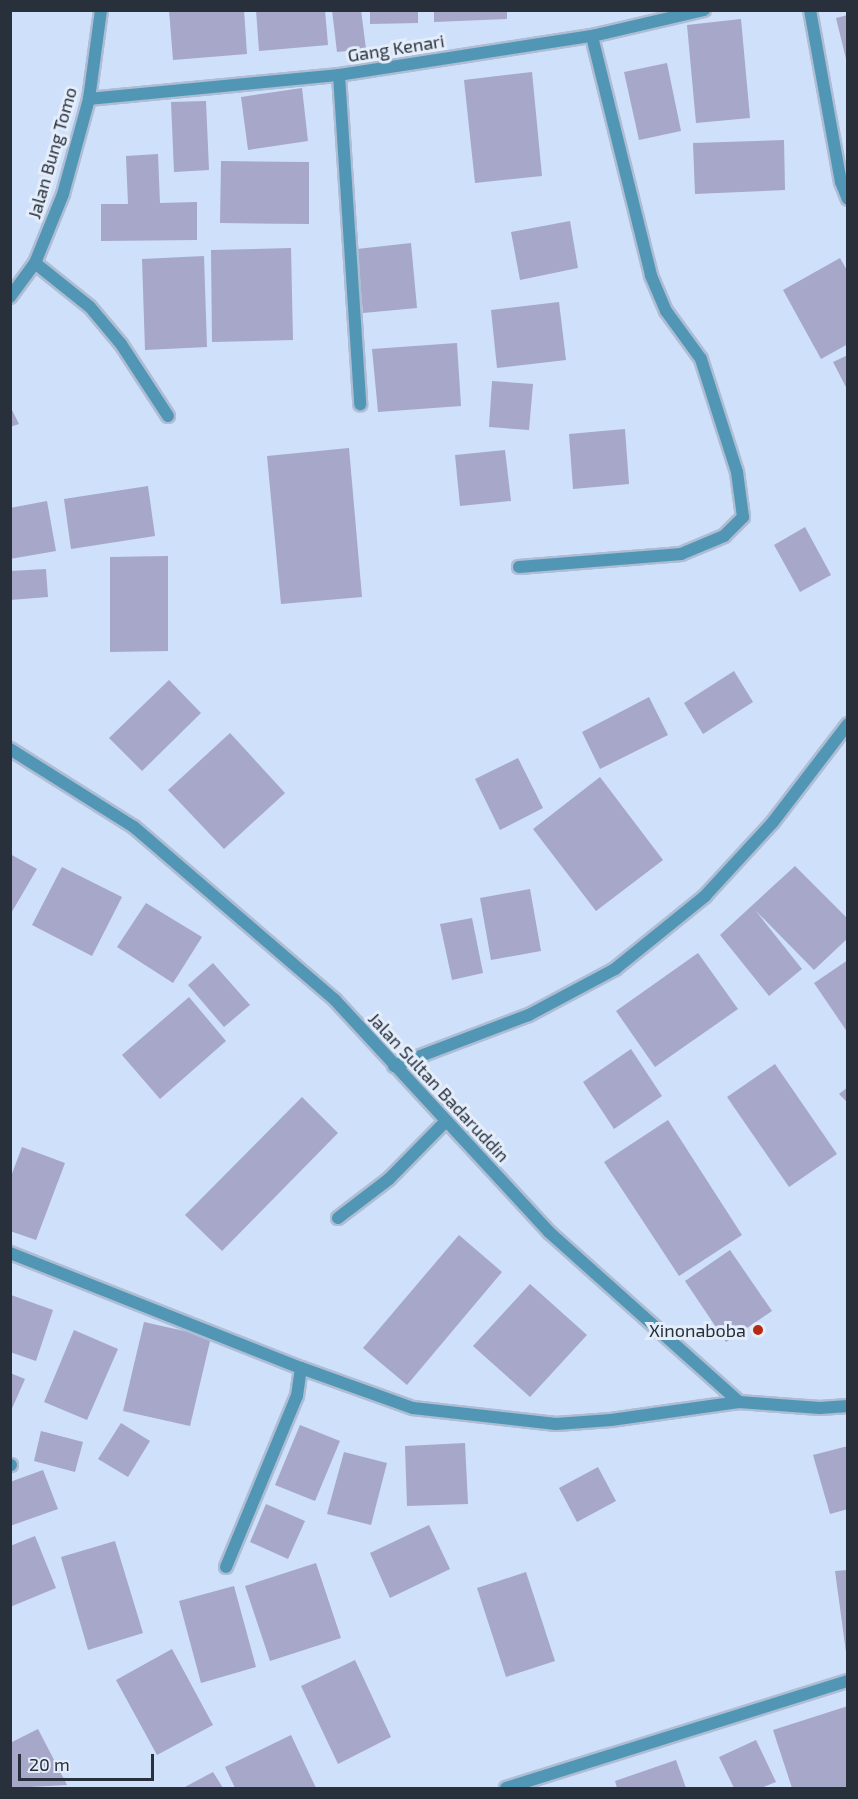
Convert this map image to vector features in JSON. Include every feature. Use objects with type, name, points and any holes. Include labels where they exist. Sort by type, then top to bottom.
[{"type":"street","name":"Jalan Bung Tomo","points":[[10,297],[35,263],[63,194],[89,99],[101,10]]},
{"type":"street","name":"Gang Kenari","points":[[89,99],[339,75],[592,36],[704,10]]},
{"type":"street","points":[[810,10],[840,182],[848,199]]},
{"type":"street","points":[[519,567],[681,554],[724,536],[743,517],[737,472],[701,359],[666,311],[651,275],[592,36]]},
{"type":"street","points":[[339,75],[360,404]]},
{"type":"street","points":[[35,263],[90,307],[122,344],[168,416]]},
{"type":"street","points":[[394,1066],[529,1015],[615,969],[705,896],[772,822],[848,724]]},
{"type":"street","name":"Jalan Sultan Badaruddin","points":[[10,749],[134,827],[334,1000],[549,1232],[739,1402]]},
{"type":"street","points":[[338,1218],[389,1179],[446,1120]]},
{"type":"street","points":[[10,1253],[301,1368],[413,1408],[556,1424],[611,1420],[739,1402],[820,1408],[848,1406]]},
{"type":"street","points":[[226,1567],[297,1396],[301,1368]]},
{"type":"street","points":[[506,1788],[848,1681]]},
{"type":"building","points":[[169,10],[244,10],[247,54],[173,60]]},
{"type":"building","points":[[256,10],[325,10],[328,45],[259,51]]},
{"type":"building","points":[[332,10],[361,10],[366,49],[337,52]]},
{"type":"building","points":[[370,10],[418,10],[418,23],[370,24]]},
{"type":"building","points":[[434,10],[507,10],[507,19],[434,22]]},
{"type":"building","points":[[848,15],[848,62],[847,63],[836,18]]},
{"type":"building","points":[[741,19],[750,118],[696,123],[687,25]]},
{"type":"building","points":[[667,63],[681,131],[639,140],[624,72]]},
{"type":"building","points":[[532,72],[542,176],[475,183],[464,80]]},
{"type":"building","points":[[302,88],[308,141],[248,150],[241,97]]},
{"type":"building","points":[[206,101],[209,170],[174,172],[171,102]]},
{"type":"building","points":[[784,140],[785,190],[695,194],[693,143]]},
{"type":"building","points":[[158,154],[160,203],[197,202],[197,240],[101,241],[101,204],[128,204],[126,156]]},
{"type":"building","points":[[221,161],[309,162],[309,224],[220,223]]},
{"type":"building","points":[[570,221],[578,268],[520,280],[511,232]]},
{"type":"building","points":[[411,243],[417,308],[363,313],[357,249]]},
{"type":"building","points":[[291,248],[293,340],[212,342],[211,250]]},
{"type":"building","points":[[204,256],[207,347],[145,350],[142,259]]},
{"type":"building","points":[[840,258],[848,272],[848,344],[821,359],[783,290]]},
{"type":"building","points":[[559,302],[566,360],[497,368],[491,310]]},
{"type":"building","points":[[457,343],[461,406],[378,412],[372,349]]},
{"type":"building","points":[[848,355],[848,391],[833,362]]},
{"type":"building","points":[[492,381],[533,384],[529,430],[489,427]]},
{"type":"building","points":[[10,406],[19,424],[10,427]]},
{"type":"building","points":[[625,429],[629,484],[573,489],[569,434]]},
{"type":"building","points":[[349,448],[362,597],[281,604],[267,456]]},
{"type":"building","points":[[505,450],[511,501],[460,506],[455,455]]},
{"type":"building","points":[[148,486],[155,536],[71,549],[64,499]]},
{"type":"building","points":[[47,501],[56,551],[10,559],[10,508]]},
{"type":"building","points":[[805,527],[831,575],[800,592],[774,545]]},
{"type":"building","points":[[168,556],[168,651],[110,652],[110,557]]},
{"type":"building","points":[[46,569],[48,597],[10,600],[10,571]]},
{"type":"building","points":[[734,671],[753,702],[703,734],[684,703]]},
{"type":"building","points":[[169,680],[201,713],[142,771],[109,738]]},
{"type":"building","points":[[649,697],[668,735],[600,769],[582,732]]},
{"type":"building","points":[[230,733],[285,793],[224,849],[168,790]]},
{"type":"building","points":[[518,758],[543,808],[500,830],[475,779]]},
{"type":"building","points":[[600,777],[663,860],[596,911],[533,829]]},
{"type":"building","points":[[10,854],[37,869],[10,915]]},
{"type":"building","points":[[795,866],[848,919],[848,938],[814,970],[755,910],[802,969],[769,996],[720,935]]},
{"type":"building","points":[[62,867],[122,897],[92,956],[32,925]]},
{"type":"building","points":[[530,889],[541,951],[491,960],[480,898]]},
{"type":"building","points":[[146,903],[202,937],[173,983],[117,947]]},
{"type":"building","points":[[472,918],[483,973],[452,980],[440,924]]},
{"type":"building","points":[[698,953],[738,1009],[655,1067],[616,1011]]},
{"type":"building","points":[[848,960],[848,1033],[814,983]]},
{"type":"building","points":[[213,963],[250,1005],[224,1027],[188,985]]},
{"type":"building","points":[[189,997],[226,1041],[160,1099],[122,1055]]},
{"type":"building","points":[[631,1049],[662,1096],[614,1129],[583,1082]]},
{"type":"building","points":[[775,1064],[837,1154],[789,1187],[727,1097]]},
{"type":"building","points":[[848,1087],[848,1103],[839,1094]]},
{"type":"building","points":[[302,1097],[338,1133],[222,1251],[185,1215]]},
{"type":"building","points":[[668,1120],[742,1235],[679,1276],[604,1162]]},
{"type":"building","points":[[22,1147],[65,1163],[36,1240],[10,1231],[10,1179]]},
{"type":"building","points":[[459,1235],[502,1272],[407,1385],[363,1348]]},
{"type":"building","points":[[730,1250],[772,1311],[726,1342],[685,1281]]},
{"type":"building","points":[[530,1284],[587,1335],[530,1397],[473,1346]]},
{"type":"building","points":[[11,1295],[53,1310],[36,1361],[10,1352]]},
{"type":"building","points":[[144,1322],[211,1337],[190,1426],[123,1411]]},
{"type":"building","points":[[74,1330],[118,1349],[87,1420],[44,1402]]},
{"type":"building","points":[[10,1373],[25,1379],[10,1413]]},
{"type":"building","points":[[121,1423],[150,1441],[128,1477],[98,1459]]},
{"type":"building","points":[[300,1425],[340,1441],[315,1501],[275,1485]]},
{"type":"building","points":[[41,1431],[83,1442],[75,1472],[34,1461]]},
{"type":"building","points":[[465,1443],[468,1504],[407,1506],[405,1446]]},
{"type":"building","points":[[848,1446],[848,1509],[830,1514],[813,1455]]},
{"type":"building","points":[[344,1452],[387,1463],[371,1525],[327,1514]]},
{"type":"building","points":[[598,1467],[616,1501],[577,1522],[559,1488]]},
{"type":"building","points":[[43,1470],[58,1509],[10,1526],[10,1482]]},
{"type":"building","points":[[266,1504],[305,1521],[288,1559],[250,1542]]},
{"type":"building","points":[[429,1525],[450,1569],[390,1598],[370,1553]]},
{"type":"building","points":[[35,1536],[56,1588],[10,1607],[10,1546]]},
{"type":"building","points":[[115,1541],[143,1633],[88,1650],[61,1557]]},
{"type":"building","points":[[316,1563],[341,1638],[270,1661],[245,1586]]},
{"type":"building","points":[[848,1570],[848,1652],[846,1652],[835,1571]]},
{"type":"building","points":[[526,1572],[555,1661],[506,1677],[477,1588]]},
{"type":"building","points":[[234,1586],[256,1667],[201,1683],[179,1601]]},
{"type":"building","points":[[172,1649],[213,1725],[157,1755],[116,1680]]},
{"type":"building","points":[[355,1660],[391,1737],[338,1764],[301,1686]]},
{"type":"building","points":[[848,1706],[848,1788],[792,1788],[773,1730]]},
{"type":"building","points":[[38,1729],[67,1785],[10,1788],[10,1743]]},
{"type":"building","points":[[291,1735],[316,1788],[235,1788],[225,1767]]},
{"type":"building","points":[[756,1740],[776,1782],[761,1788],[734,1788],[719,1757]]},
{"type":"building","points":[[676,1760],[686,1788],[617,1788],[615,1781]]},
{"type":"building","points":[[213,1772],[223,1788],[183,1788]]},
{"type":"place","name":"Xinonaboba","points":[[758,1330]]}]
